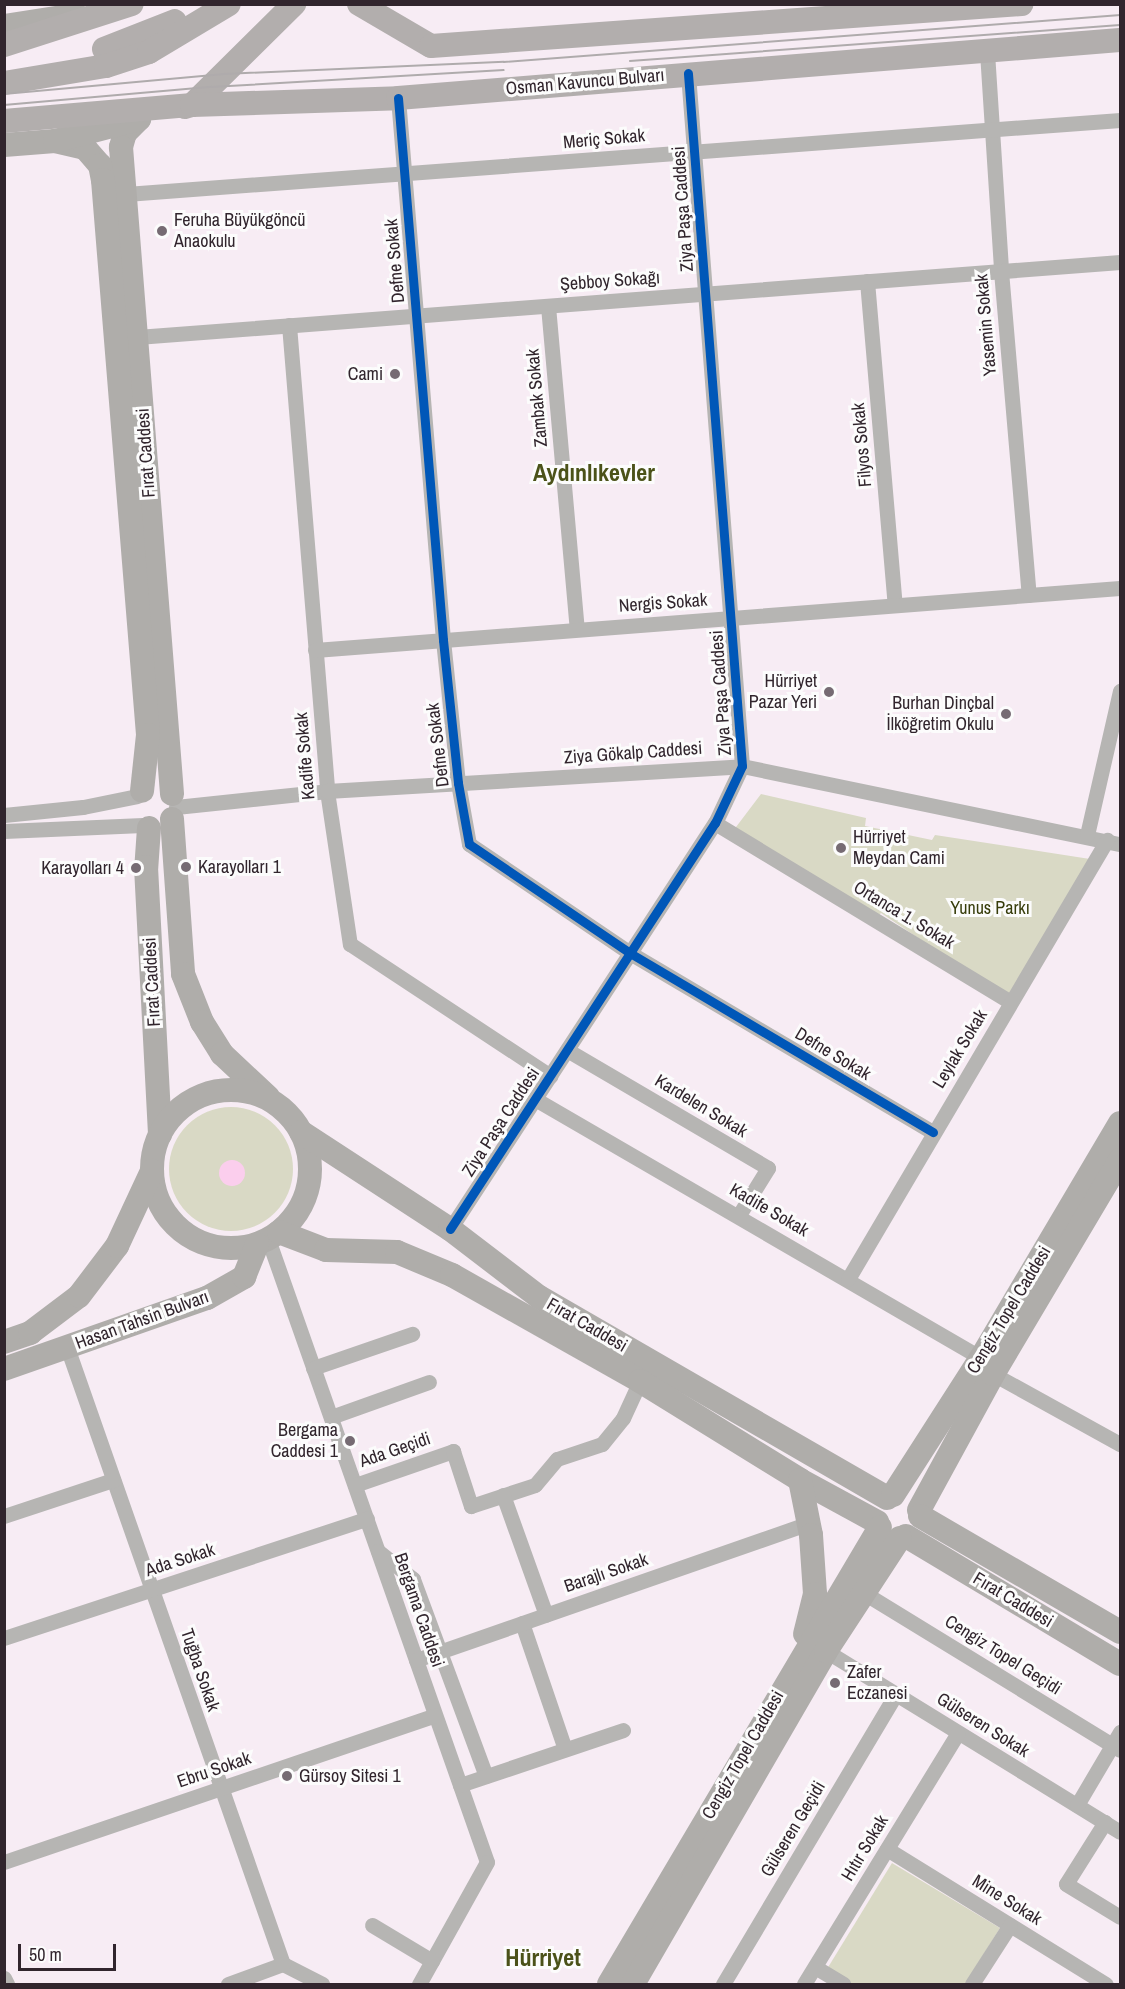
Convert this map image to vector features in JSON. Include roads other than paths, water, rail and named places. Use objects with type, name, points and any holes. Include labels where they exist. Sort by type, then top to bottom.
[{"type":"highway","points":[[4,69],[73,57],[131,40],[202,4]]},
{"type":"highway","points":[[4,83],[106,66],[149,52],[229,4]]},
{"type":"highway","points":[[139,119],[192,105],[278,15],[294,4]]},
{"type":"highway","points":[[358,4],[431,46],[1022,4]]},
{"type":"highway","points":[[4,45],[126,8]]},
{"type":"highway","name":"Osman Kavuncu Bulvarı","points":[[192,105],[398,98],[1120,40]]},
{"type":"highway","points":[[4,122],[192,105]]},
{"type":"main road","points":[[4,27],[126,8]]},
{"type":"main road","points":[[4,145],[55,141],[139,119]]},
{"type":"main road","name":"Fırat Caddesi","points":[[139,119],[125,133],[121,147],[138,337],[183,974],[202,1022],[222,1054],[276,1105]]},
{"type":"main road","name":"Fırat Caddesi","points":[[55,141],[85,148],[100,165],[103,180],[148,735],[139,793]]},
{"type":"main road","points":[[154,786],[173,807],[162,828],[146,826],[135,815],[139,793],[154,786]]},
{"type":"main road","name":"Fırat Caddesi","points":[[146,826],[146,867],[160,1135]]},
{"type":"main road","points":[[242,1091],[276,1105],[301,1132],[310,1168],[306,1192],[296,1214],[268,1238],[220,1247],[186,1234],[161,1207],[152,1171],[160,1135],[183,1107],[211,1094],[242,1091]]},
{"type":"main road","name":"Cengiz Topel Caddesi","points":[[920,1513],[987,1366],[1120,1123]]},
{"type":"main road","name":"Fırat Caddesi","points":[[301,1132],[450,1229],[539,1297],[890,1497]]},
{"type":"main road","name":"Cengiz Topel Caddesi","points":[[890,1497],[987,1366],[1120,1160]]},
{"type":"main road","name":"Hasan Tahsin Bulvarı","points":[[4,1342],[30,1332],[79,1296],[117,1246],[152,1171]]},
{"type":"main road","name":"Fırat Caddesi","points":[[268,1238],[326,1250],[397,1252],[452,1275],[640,1381],[800,1480],[1120,1664]]},
{"type":"main road","name":"Hasan Tahsin Bulvarı","points":[[4,1369],[207,1298],[244,1276],[268,1238]]},
{"type":"main road","points":[[798,1659],[815,1594],[809,1523],[800,1480]]},
{"type":"main road","points":[[890,1497],[912,1499],[920,1513],[916,1528],[891,1531],[878,1508],[890,1497]]},
{"type":"main road","name":"Fırat Caddesi","points":[[920,1513],[1120,1632]]},
{"type":"main road","name":"Cengiz Topel Caddesi","points":[[633,1984],[826,1652],[864,1593],[891,1531]]},
{"type":"main road","name":"Cengiz Topel Caddesi","points":[[609,1984],[798,1659],[891,1531]]},
{"type":"street","name":"Yasemin Sokak","points":[[987,52],[1000,271],[1029,595]]},
{"type":"street","name":"Ziya Paşa Caddesi","points":[[450,1229],[715,823],[742,766],[688,74]]},
{"type":"street","name":"Defne Sokak","points":[[398,98],[443,640],[458,783],[469,844],[630,953],[933,1132]]},
{"type":"street","name":"Meriç Sokak","points":[[126,194],[1120,120]]},
{"type":"street","name":"Şebboy Sokağı","points":[[138,337],[1120,262]]},
{"type":"street","name":"Filyos Sokak","points":[[867,281],[895,605]]},
{"type":"street","name":"Zambak Sokak","points":[[548,306],[577,629]]},
{"type":"street","name":"Kadife Sokak","points":[[289,325],[327,791],[350,944],[550,1076]]},
{"type":"street","name":"Nergis Sokak","points":[[315,650],[1120,588]]},
{"type":"street","points":[[1087,836],[1120,691]]},
{"type":"street","name":"Ziya Gökalp Caddesi","points":[[173,807],[327,791],[742,766],[1114,842]]},
{"type":"street","points":[[4,815],[83,807],[139,793]]},
{"type":"street","name":"Ortanca 1. Sokak","points":[[715,823],[1010,1002]]},
{"type":"street","points":[[4,831],[146,826]]},
{"type":"street","name":"Leylak Sokak","points":[[848,1279],[1010,1002],[1114,842]]},
{"type":"street","name":"Kardelen Sokak","points":[[567,1050],[768,1168],[739,1215]]},
{"type":"street","name":"Kadife Sokak","points":[[535,1099],[848,1279],[987,1366],[1120,1444]]},
{"type":"street","name":"Bergama Caddesi","points":[[268,1238],[487,1862],[419,1984]]},
{"type":"street","points":[[314,1368],[412,1334]]},
{"type":"street","name":"Tuğba Sokak","points":[[67,1347],[283,1964]]},
{"type":"street","name":"Ada Geçidi","points":[[354,1485],[453,1451],[471,1506],[535,1485],[556,1459],[602,1444],[624,1418],[640,1381]]},
{"type":"street","points":[[331,1417],[429,1382]]},
{"type":"street","points":[[4,1516],[113,1480]]},
{"type":"street","points":[[503,1495],[546,1615]]},
{"type":"street","name":"Ada Sokak","points":[[4,1638],[367,1519]]},
{"type":"street","name":"Barajlı Sokak","points":[[416,1660],[809,1523]]},
{"type":"street","points":[[378,1550],[413,1579],[442,1651],[486,1776]]},
{"type":"street","name":"Cengiz Topel Geçidi","points":[[864,1593],[1118,1743]]},
{"type":"street","points":[[522,1623],[565,1749]]},
{"type":"street","name":"Gülseren Sokak","points":[[826,1652],[1120,1832]]},
{"type":"street","name":"Gülseren Geçidi","points":[[723,1984],[896,1694]]},
{"type":"street","name":"Ebru Sokak","points":[[4,1862],[435,1715]]},
{"type":"street","points":[[460,1785],[623,1730]]},
{"type":"street","name":"Hıtır Sokak","points":[[804,1984],[958,1733]]},
{"type":"street","points":[[1077,1805],[1118,1743]]},
{"type":"street","points":[[1105,1822],[1066,1884],[1120,1917]]},
{"type":"street","name":"Mine Sokak","points":[[887,1849],[1106,1984]]},
{"type":"street","points":[[372,1924],[432,1961]]},
{"type":"street","points":[[974,1984],[1010,1925]]},
{"type":"street","points":[[228,1984],[283,1964],[322,1984]]},
{"type":"street","points":[[815,1967],[843,1984]]},
{"type":"street","points":[[4,1978],[7,1984]]},
{"type":"tram line","points":[[4,94],[224,74],[504,62],[1120,15]]},
{"type":"tram line","points":[[630,61],[1120,25]]},
{"type":"tram line","points":[[4,105],[211,87],[504,70]]},
{"type":"place","name":"Feruha Büyükgöncü Anaokulu","points":[[162,231]]},
{"type":"place","name":"Cami","points":[[395,374]]},
{"type":"place","name":"Hürriyet Pazar Yeri","points":[[829,692]]},
{"type":"place","name":"Burhan Dinçbal İlköğretim Okulu","points":[[1006,714]]},
{"type":"place","name":"Hürriyet Meydan Cami","points":[[841,848]]},
{"type":"place","name":"Karayolları 1","points":[[186,867]]},
{"type":"place","name":"Karayolları 4","points":[[136,868]]},
{"type":"place","name":"Bergama Caddesi 1","points":[[350,1441]]},
{"type":"place","name":"Zafer Eczanesi","points":[[835,1683]]},
{"type":"place","name":"Gürsoy Sitesi 1","points":[[287,1776]]},
{"type":"district","name":"Aydınlıkevler","points":[[594,473]]},
{"type":"district","name":"Hürriyet","points":[[543,1958]]},
{"type":"park label","name":"Yunus Parkı","points":[[990,908]]}]
